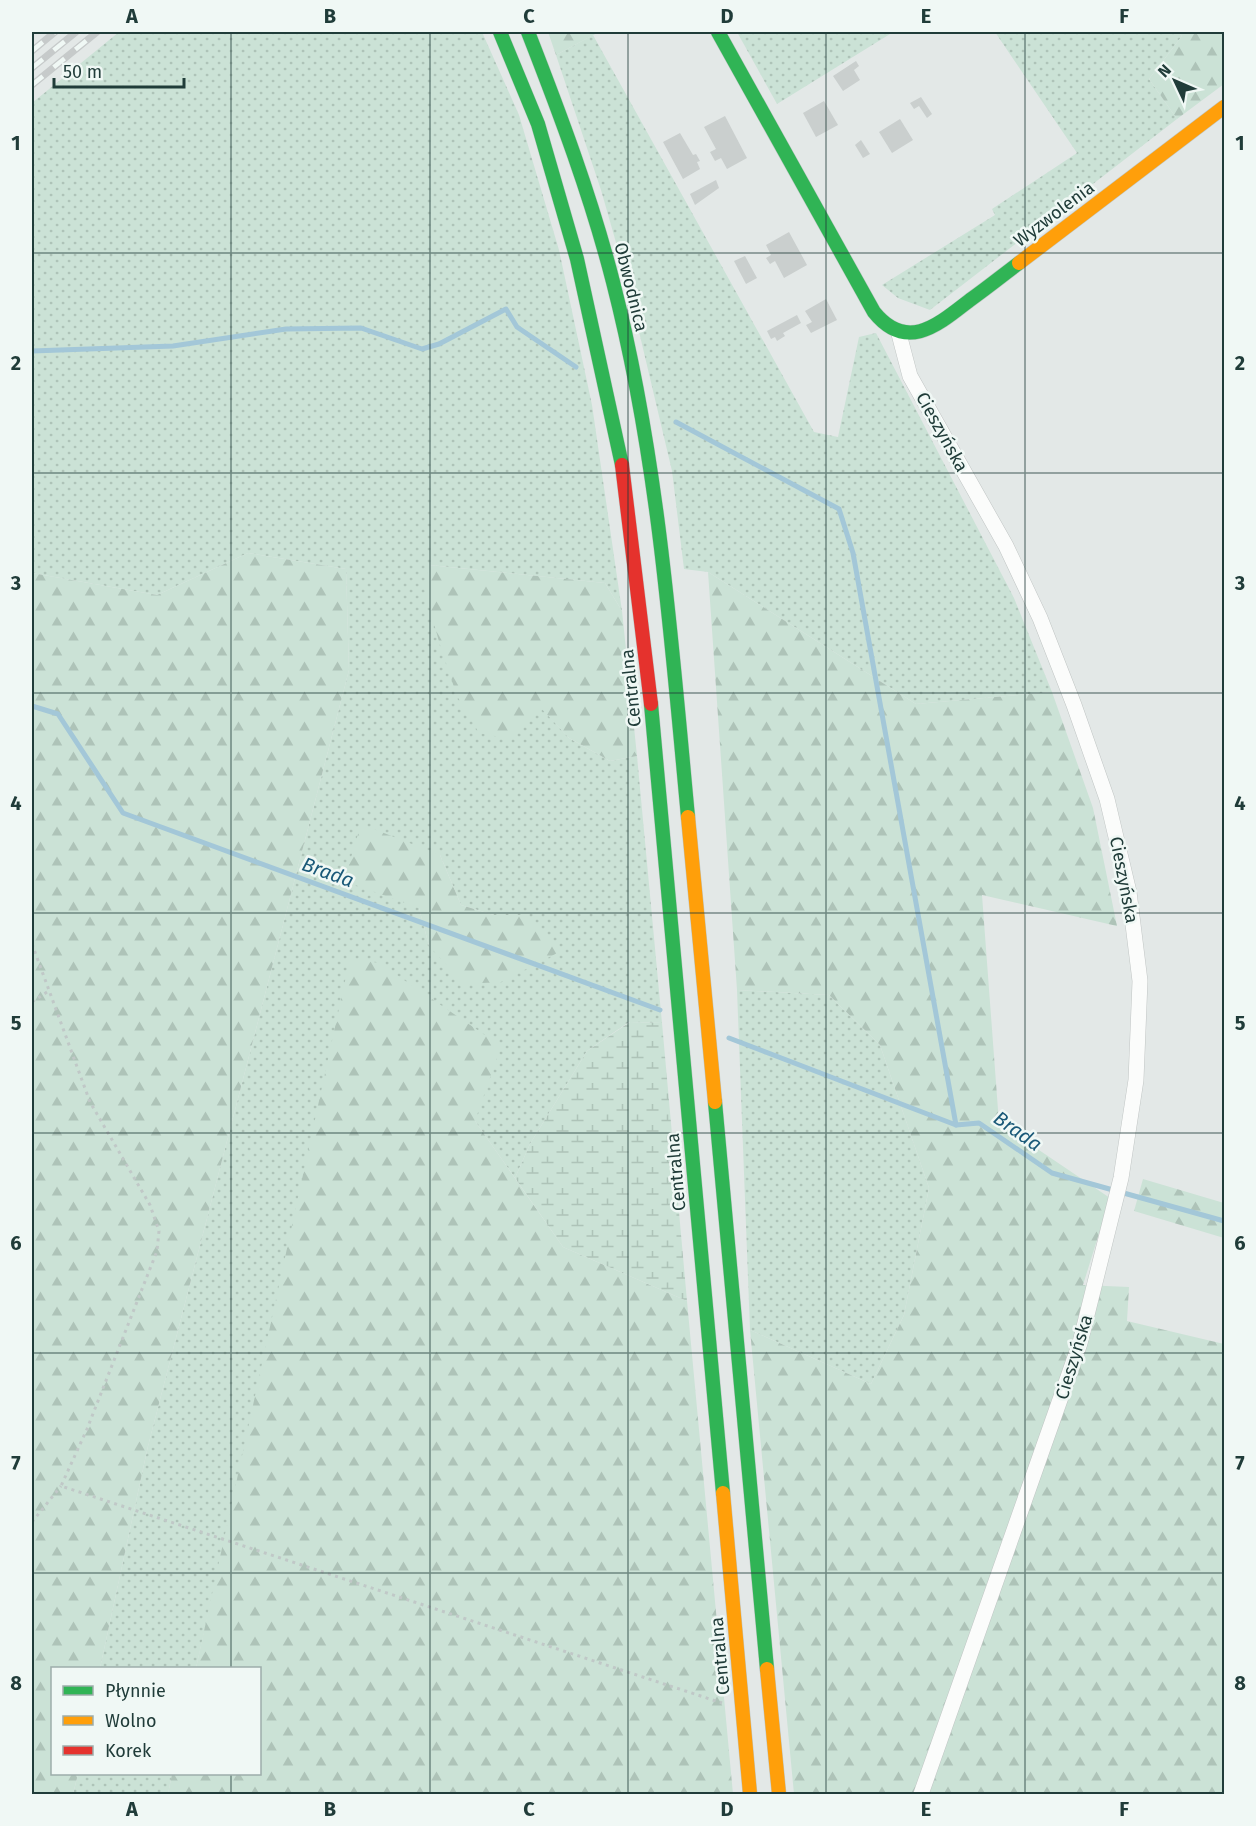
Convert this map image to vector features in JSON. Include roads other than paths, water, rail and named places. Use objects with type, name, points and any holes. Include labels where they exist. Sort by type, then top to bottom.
[{"type":"main road","name":"Centralna","points":[[500,32],[538,124],[577,259],[611,406],[634,547],[750,1794]]},
{"type":"main road","name":"Obwodnica","points":[[528,32],[562,118],[602,243],[632,368],[664,560],[779,1794]]},
{"type":"main road","points":[[718,32],[874,312],[882,324],[899,334]]},
{"type":"main road","name":"Wyzwolenia","points":[[899,334],[928,331],[939,324],[1224,107]]},
{"type":"street","name":"Cieszyńska","points":[[899,334],[910,376],[1006,546],[1040,618],[1107,799],[1129,892],[1140,981],[1136,1080],[1120,1178],[1080,1343],[921,1794]]},
{"type":"waterway","points":[[32,351],[173,346],[286,329],[361,328],[422,349],[439,344],[506,309],[517,327],[576,367]]},
{"type":"waterway","points":[[676,422],[839,509],[853,553],[956,1125]]},
{"type":"waterway","name":"Brada","points":[[32,706],[58,714],[123,813],[660,1010]]},
{"type":"waterway","name":"Brada","points":[[729,1038],[956,1125],[979,1123],[1052,1173],[1224,1221]]},
{"type":"railway","points":[[32,51],[55,32]]},
{"type":"railway","points":[[32,68],[76,32]]},
{"type":"railway","points":[[32,85],[97,32]]}]
